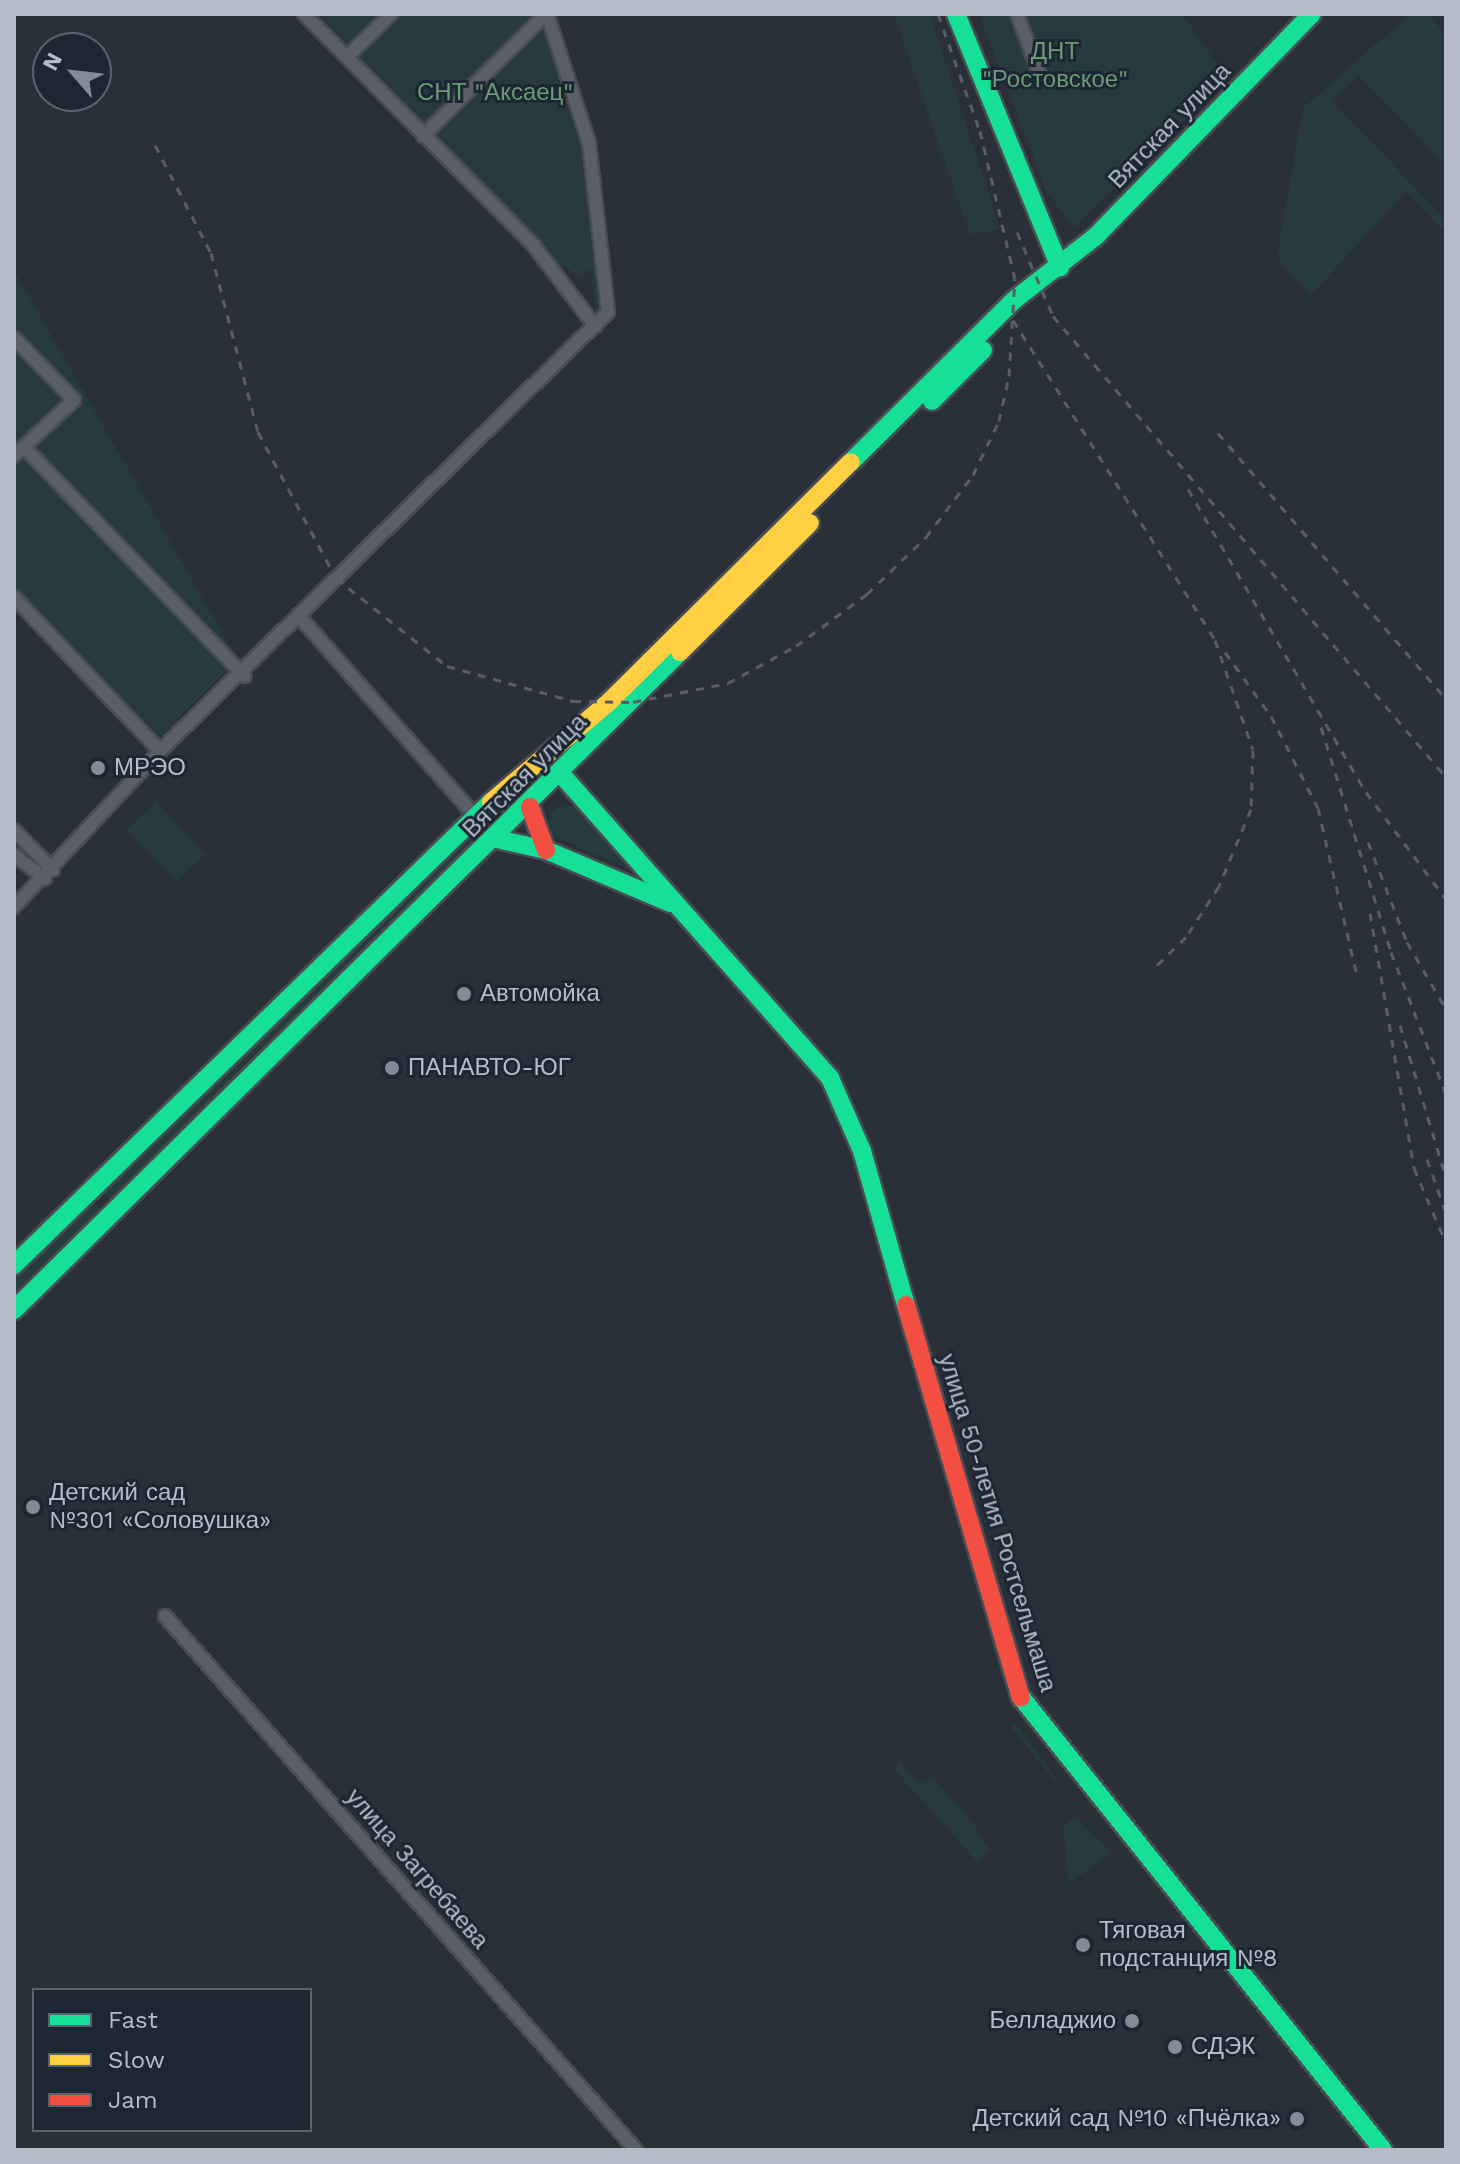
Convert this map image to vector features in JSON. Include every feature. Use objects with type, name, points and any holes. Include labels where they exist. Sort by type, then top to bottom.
[{"type":"main road","points":[[956,14],[1060,267]]},
{"type":"main road","name":"Вятская улица","points":[[14,1310],[530,807],[1312,14]]},
{"type":"main road","name":"Вятская улица","points":[[14,1265],[475,816],[610,701],[1014,300],[1060,267]]},
{"type":"main road","name":"улица 50-летия Ростсельмаша","points":[[545,755],[830,1078],[846,1111],[1019,1695],[1056,1750],[1383,2150]]},
{"type":"main road","points":[[524,772],[530,807],[546,850]]},
{"type":"main road","points":[[475,816],[497,839],[546,850],[676,906]]},
{"type":"main road","points":[[90,1192],[108,1198],[113,1213]]},
{"type":"street","points":[[304,14],[534,246],[595,326]]},
{"type":"street","points":[[347,57],[391,14]]},
{"type":"street","points":[[14,907],[49,874],[160,751],[244,676],[298,615],[608,312],[589,143],[546,14],[423,136]]},
{"type":"street","points":[[1017,14],[1040,75]]},
{"type":"street","points":[[14,338],[74,400],[19,451],[244,676]]},
{"type":"street","points":[[14,597],[160,751]]},
{"type":"street","points":[[298,615],[475,816]]},
{"type":"street","points":[[14,830],[49,874]]},
{"type":"street","points":[[14,855],[49,874]]},
{"type":"street","name":"улица Загребаева","points":[[165,1616],[636,2150]]},
{"type":"green space","name":"СНТ \"Аксаец\"","points":[[312,14],[550,14],[579,101],[605,312],[596,319],[591,269],[578,277],[564,265],[559,272]]},
{"type":"green space","points":[[894,14],[930,14],[1000,229],[970,235]]},
{"type":"green space","name":"ДНТ \"Ростовское\"","points":[[979,14],[1182,14],[1227,78],[1074,228],[1047,193]]},
{"type":"green space","points":[[1410,14],[1427,14],[1446,35],[1446,166],[1359,76],[1332,101],[1446,220],[1446,234],[1406,192],[1310,296],[1281,265],[1278,250],[1303,108]]},
{"type":"green space","points":[[14,270],[238,660],[155,741],[14,593]]},
{"type":"green space","points":[[156,801],[206,854],[176,882],[126,830]]},
{"type":"green space","points":[[563,804],[576,807],[632,871],[550,834],[550,813]]},
{"type":"green space","points":[[475,827],[485,836],[114,1201],[104,1191]]},
{"type":"green space","points":[[93,1201],[103,1211],[14,1298],[14,1277]]},
{"type":"green space","points":[[1015,1722],[1056,1778],[1060,1788],[1010,1726]]},
{"type":"green space","points":[[900,1762],[920,1783],[933,1777],[973,1822],[990,1851],[977,1862],[893,1768]]},
{"type":"green space","points":[[1076,1818],[1112,1852],[1069,1884],[1063,1825]]},
{"type":"railway","points":[[938,14],[980,131]]},
{"type":"railway","points":[[155,145],[211,253],[258,432],[336,578],[447,666],[573,701],[633,702],[728,683],[796,646],[867,594],[926,537],[973,475],[999,421],[1009,376],[1015,279],[978,123]]},
{"type":"railway","points":[[1017,232],[1053,316],[1446,777]]},
{"type":"railway","points":[[1013,320],[1215,640],[1253,750],[1251,809],[1219,886],[1186,937],[1153,969]]},
{"type":"railway","points":[[1218,433],[1446,699]]},
{"type":"railway","points":[[1188,489],[1366,792],[1446,899]]},
{"type":"railway","points":[[1225,652],[1271,716],[1318,808],[1357,975]]},
{"type":"railway","points":[[1321,727],[1391,952],[1446,1094]]},
{"type":"railway","points":[[1368,842],[1407,942],[1446,1009]]},
{"type":"railway","points":[[1370,913],[1414,1168],[1446,1243]]},
{"type":"railway","points":[[1400,1025],[1446,1177]]},
{"type":"railway","points":[[1427,1159],[1446,1213]]},
{"type":"traffic: fast","points":[[956,14],[1060,267]]},
{"type":"traffic: fast","points":[[851,462],[1014,300],[1095,237],[1312,14]]},
{"type":"traffic: fast","points":[[932,401],[983,350]]},
{"type":"traffic: fast","points":[[14,1310],[680,652]]},
{"type":"traffic: fast","points":[[562,775],[830,1078],[862,1151],[906,1305]]},
{"type":"traffic: fast","points":[[14,1265],[491,802]]},
{"type":"traffic: fast","points":[[497,839],[546,850],[670,903]]},
{"type":"traffic: fast","points":[[1021,1697],[1383,2150]]},
{"type":"traffic: slow","points":[[491,802],[610,701],[851,462]]},
{"type":"traffic: slow","points":[[680,652],[810,523]]},
{"type":"traffic: jam","points":[[530,807],[546,850]]},
{"type":"traffic: jam","points":[[906,1305],[1021,1697]]},
{"type":"place","name":"МРЭО","points":[[98,768]]},
{"type":"place","name":"Автомойка","points":[[464,994]]},
{"type":"place","name":"ПАНАВТО-ЮГ","points":[[392,1068]]},
{"type":"place","name":"Детский сад №301 «Соловушка»","points":[[33,1507]]},
{"type":"place","name":"Тяговая подстанция №8","points":[[1083,1945]]},
{"type":"place","name":"Белладжио","points":[[1132,2021]]},
{"type":"place","name":"СДЭК","points":[[1175,2047]]},
{"type":"place","name":"Детский сад №10 «Пчёлка»","points":[[1297,2119]]}]
